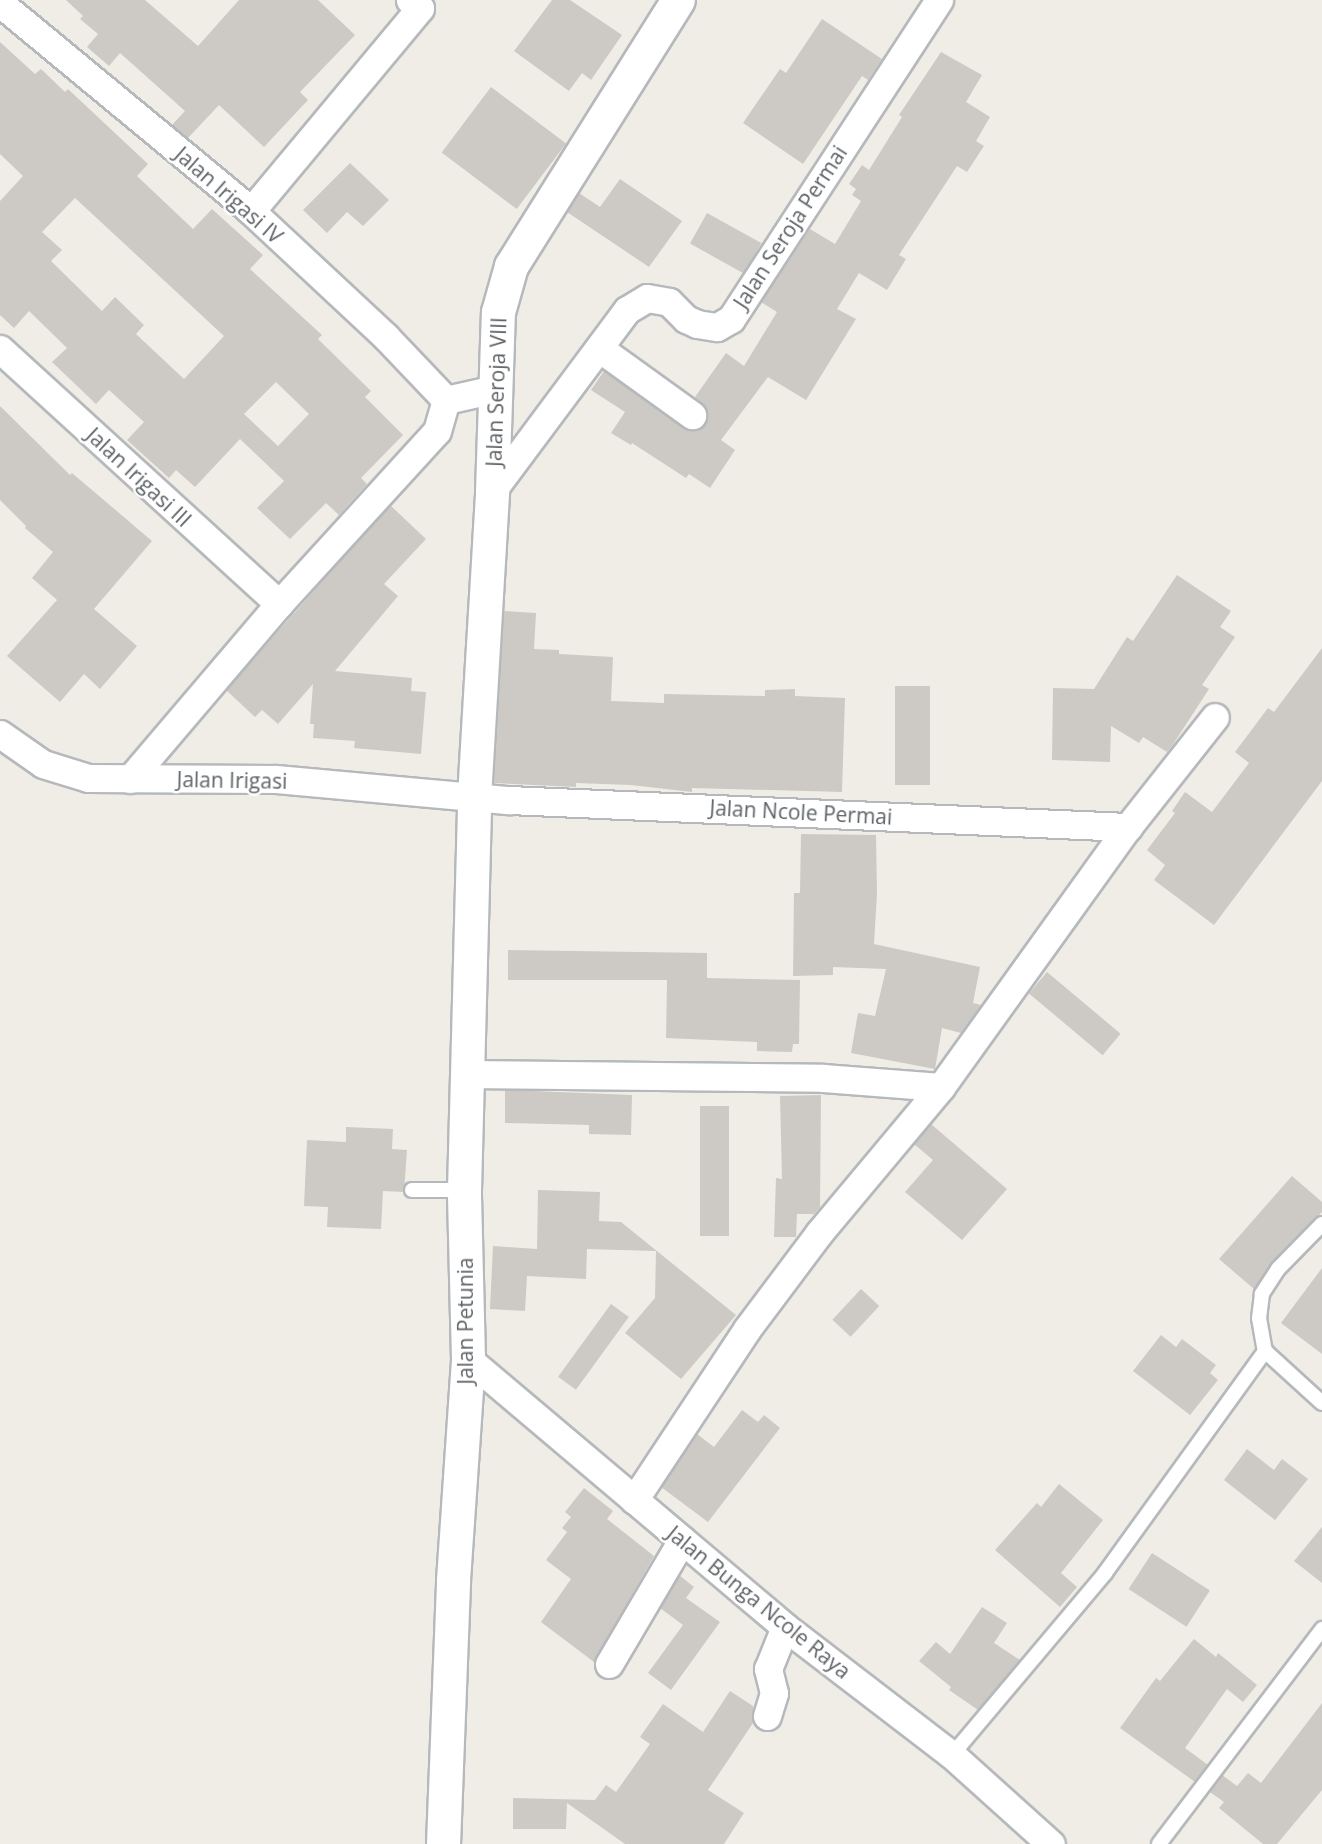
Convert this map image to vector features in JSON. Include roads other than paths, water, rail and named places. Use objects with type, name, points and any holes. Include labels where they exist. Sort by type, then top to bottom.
[{"type":"street","name":"Jalan Seroja VIII","points":[[474,797],[492,491],[498,312],[511,266],[678,0]]},
{"type":"street","name":"Jalan Seroja Permai","points":[[492,491],[627,310],[647,298],[669,302],[686,319],[697,324],[717,327],[730,319],[939,0]]},
{"type":"street","name":"Jalan Irigasi IV","points":[[0,3],[251,211],[386,337],[446,400]]},
{"type":"street","points":[[251,211],[420,3]]},
{"type":"street","points":[[599,348],[692,415]]},
{"type":"street","name":"Jalan Irigasi III","points":[[0,349],[279,604]]},
{"type":"street","points":[[130,779],[279,604],[436,431],[446,400],[495,389]]},
{"type":"street","points":[[634,1500],[747,1329],[819,1233],[941,1087],[1128,827],[1215,717]]},
{"type":"street","name":"Jalan Irigasi","points":[[0,734],[44,764],[88,778],[276,779],[474,797]]},
{"type":"street","name":"Jalan Ncole Permai","points":[[474,797],[1128,827]]},
{"type":"street","name":"Jalan Petunia","points":[[442,1844],[453,1580],[468,1359],[464,1190],[474,797]]},
{"type":"street","points":[[468,1074],[823,1078],[941,1087]]},
{"type":"street","name":"Jalan Bunga Ncole Raya","points":[[468,1359],[785,1627],[952,1755],[1051,1844]]},
{"type":"street","points":[[609,1664],[682,1539]]},
{"type":"street","points":[[766,1716],[774,1693],[768,1670],[785,1627]]},
{"type":"lane","points":[[412,1190],[464,1190]]},
{"type":"lane","points":[[1322,1224],[1278,1269],[1262,1294],[1259,1318],[1265,1351],[1322,1403]]},
{"type":"lane","points":[[952,1755],[1105,1573],[1265,1351]]},
{"type":"lane","points":[[1159,1844],[1322,1629]]}]
